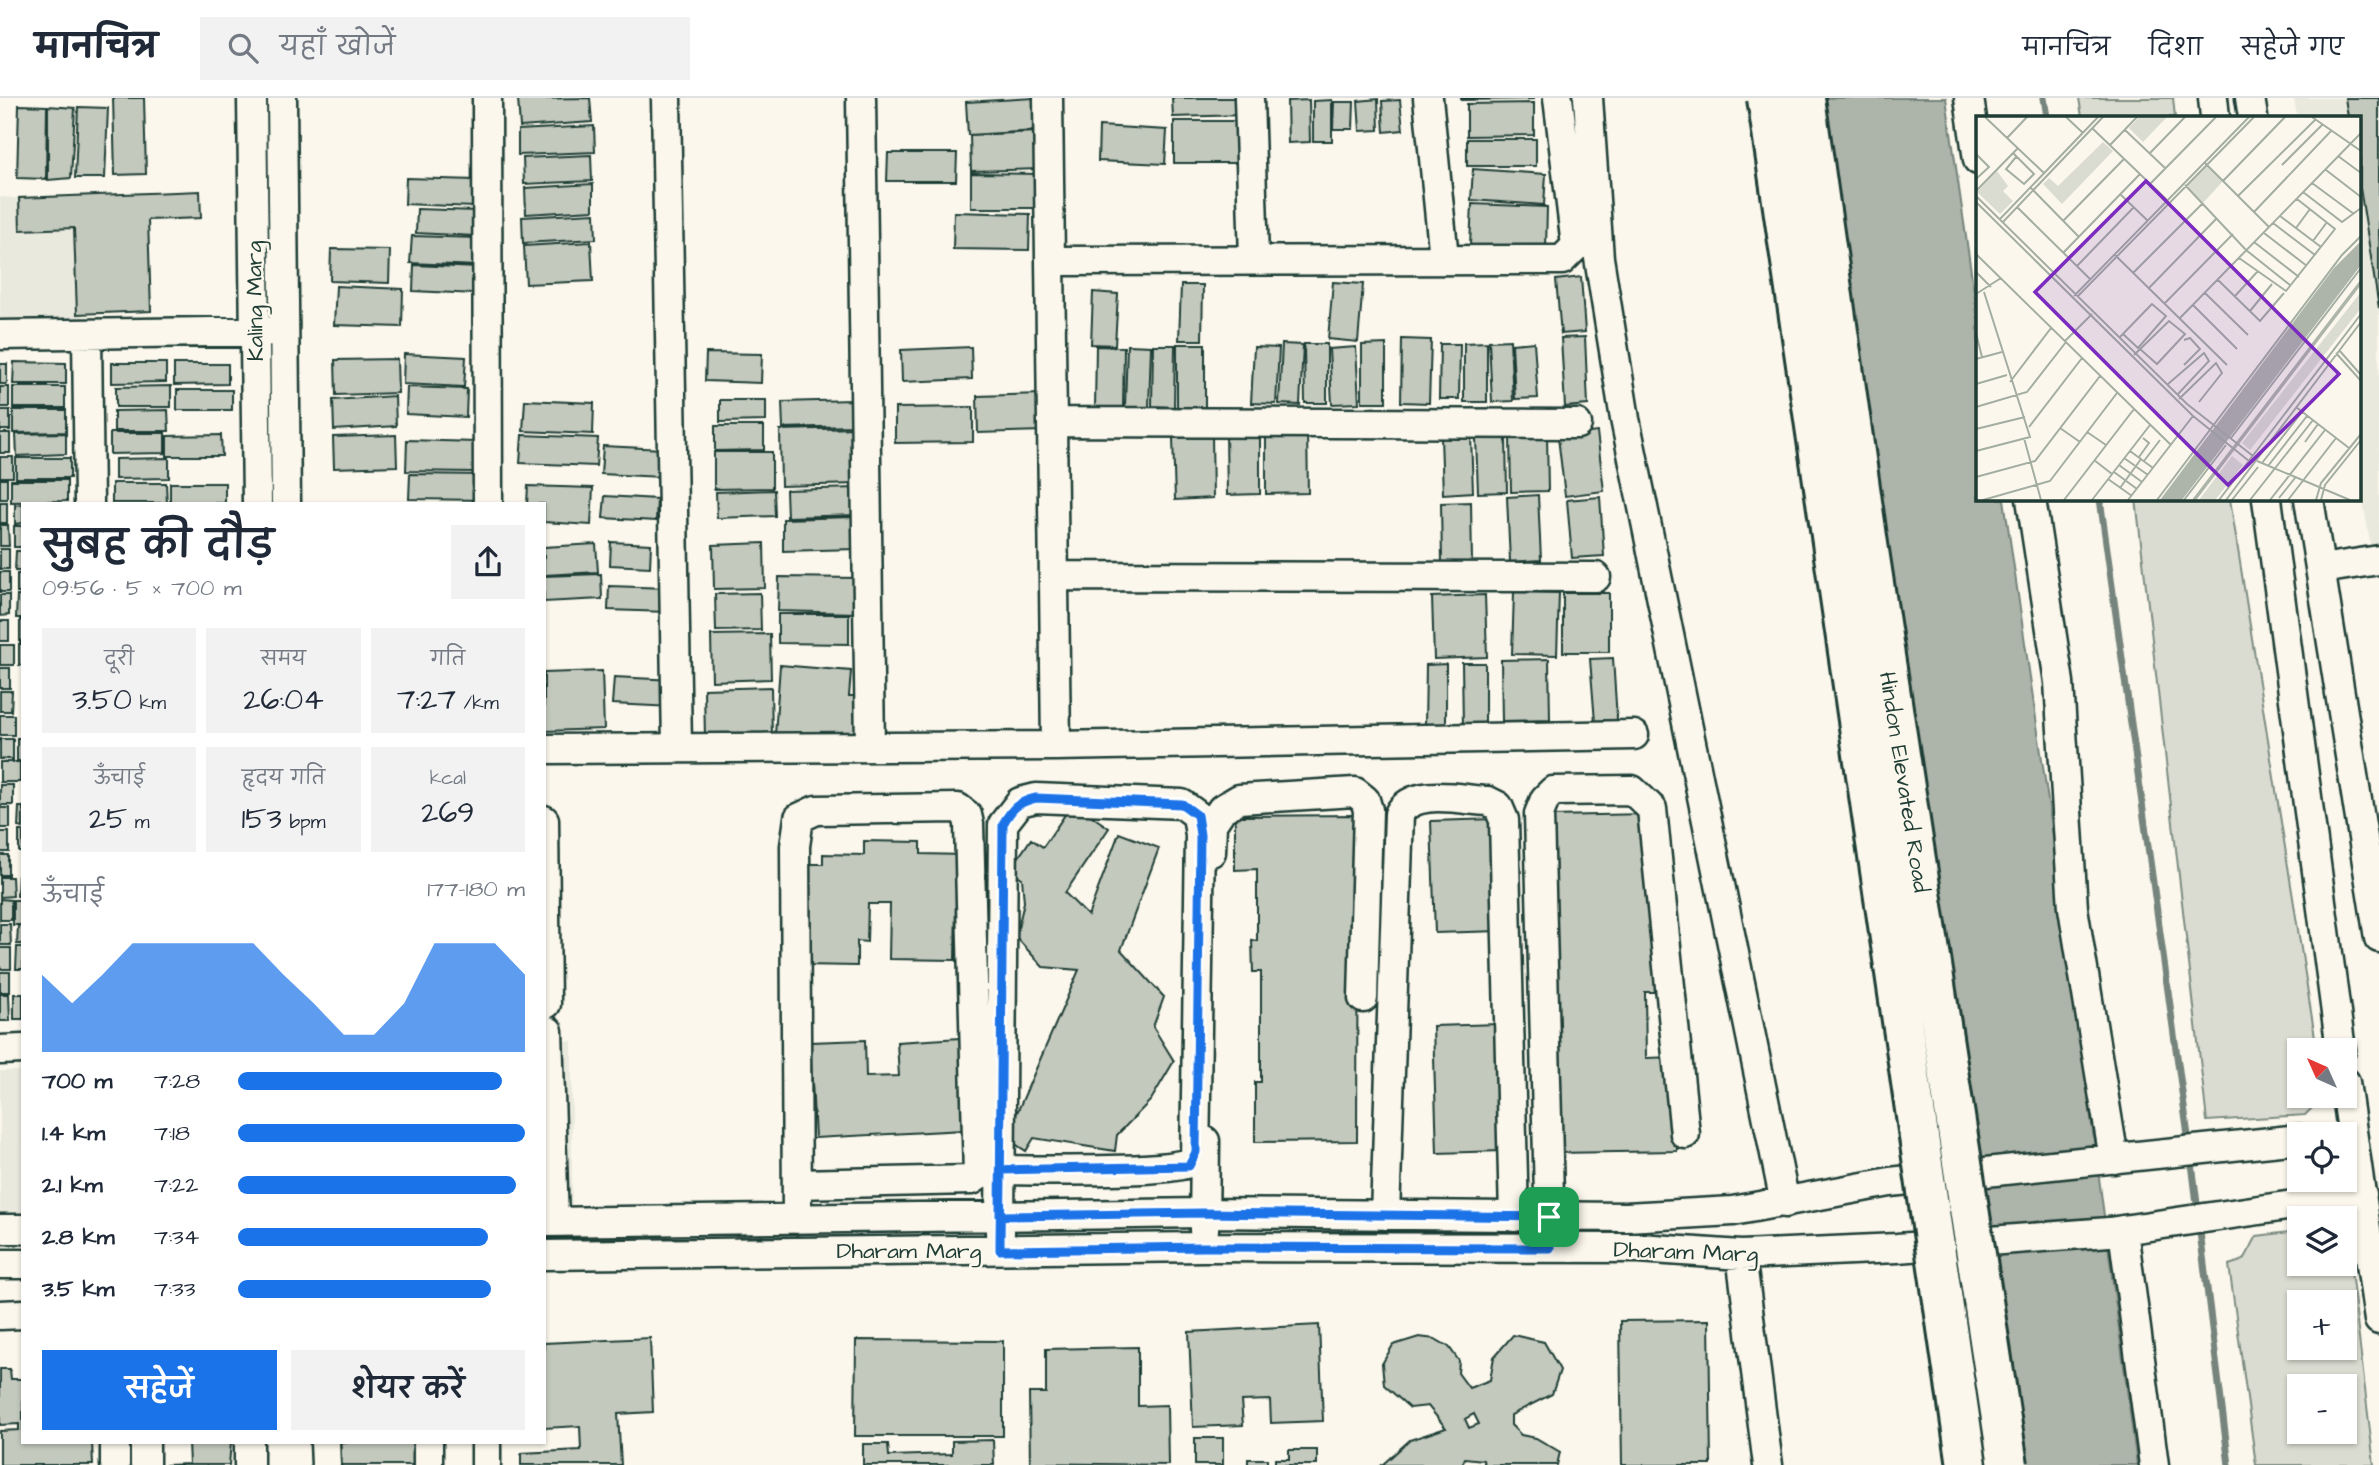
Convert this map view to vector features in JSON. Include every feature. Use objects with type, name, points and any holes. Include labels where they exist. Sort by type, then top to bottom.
[{"type":"highway","name":"Hindon Elevated Road","points":[[1767,98],[1967,1465]]},
{"type":"highway","name":"Hindon Elevated Road","points":[[1805,98],[1868,544],[2008,1465]]},
{"type":"street","name":"Kaling Marg","points":[[252,98],[257,502]]},
{"type":"street","name":"Kaling Marg","points":[[282,98],[286,502]]},
{"type":"street","points":[[488,98],[488,502]]},
{"type":"street","points":[[666,98],[677,747]]},
{"type":"street","points":[[861,98],[870,747]]},
{"type":"street","points":[[1048,98],[1056,746]]},
{"type":"street","points":[[1250,98],[1254,259]]},
{"type":"street","points":[[1427,98],[1444,258]]},
{"type":"street","points":[[1050,261],[1444,258],[1562,260],[1576,246],[1558,98]]},
{"type":"street","points":[[1588,98],[1599,258],[1625,419],[1785,1203]]},
{"type":"street","points":[[1969,98],[1976,146]]},
{"type":"street","points":[[2213,98],[2215,116]]},
{"type":"street","points":[[2250,98],[2253,116]]},
{"type":"street","points":[[0,335],[284,331]]},
{"type":"street","points":[[87,334],[89,502]]},
{"type":"street","points":[[1052,422],[1577,424]]},
{"type":"street","points":[[2031,500],[2059,682],[2073,908],[2110,1159]]},
{"type":"street","points":[[2267,500],[2339,1038]]},
{"type":"street","points":[[2309,500],[2379,938]]},
{"type":"street","points":[[2320,569],[2379,561]]},
{"type":"street","points":[[1054,576],[1596,577]]},
{"type":"street","points":[[546,750],[1056,746],[1634,735]]},
{"type":"street","points":[[1550,1248],[1539,814],[1545,799],[1553,791],[1632,790],[1639,793],[1652,809],[1685,1134]]},
{"type":"street","points":[[1204,1247],[1212,824],[1222,809],[1240,799],[1355,792],[1365,800],[1368,810],[1363,998]]},
{"type":"street","points":[[1000,1250],[1003,824],[1020,802],[1036,798],[1182,804],[1197,815],[1200,835],[1195,1160],[1189,1166],[1156,1169],[1001,1170]]},
{"type":"street","points":[[1385,1215],[1399,814],[1405,803],[1418,798],[1488,801],[1498,806],[1504,820],[1514,1217]]},
{"type":"street","points":[[797,1184],[972,1181],[978,1176],[970,824],[967,814],[958,808],[816,810],[799,818],[795,846],[797,1219]]},
{"type":"street","points":[[546,951],[549,1210]]},
{"type":"street","points":[[0,1050],[21,1049]]},
{"type":"street","name":"Dharam Marg","points":[[549,1210],[797,1219],[1204,1213],[1626,1217],[1733,1211],[1890,1182],[2287,1142]]},
{"type":"street","points":[[2357,1173],[2379,1320]]},
{"type":"street","name":"Dharam Marg","points":[[546,1255],[1204,1247],[1639,1248],[1741,1255],[1898,1248],[2116,1231],[2220,1214],[2305,1192]]},
{"type":"street","name":"Dharam Marg","points":[[2322,1192],[2362,1195]]},
{"type":"street","points":[[847,1218],[850,1250]]},
{"type":"street","points":[[0,1229],[21,1229]]},
{"type":"street","points":[[2116,1231],[2154,1465]]},
{"type":"street","points":[[1741,1255],[1768,1465]]},
{"type":"street","points":[[0,1264],[21,1264]]},
{"type":"street","points":[[0,1315],[21,1314]]},
{"type":"street","points":[[115,1444],[115,1465]]},
{"type":"street","points":[[145,1444],[145,1465]]},
{"type":"street","points":[[249,1444],[250,1465]]},
{"type":"street","points":[[325,1444],[326,1465]]},
{"type":"street","points":[[428,1444],[428,1465]]},
{"type":"street","points":[[486,1444],[486,1465]]},
{"type":"shaded area","points":[[1798,98],[1946,98],[1976,306],[1976,500],[2004,500],[2060,883],[2137,1465],[1988,1465],[1929,992]]},
{"type":"shaded area","points":[[2079,98],[2173,98],[2175,116],[2082,116]]},
{"type":"shaded area","points":[[2294,98],[2379,98],[2379,553],[2372,554],[2362,496],[2362,116],[2297,116]]},
{"type":"shaded area","points":[[0,197],[19,198],[20,230],[79,228],[84,327],[0,329]]},
{"type":"shaded area","points":[[2136,500],[2230,500],[2315,1038],[2287,1038],[2287,1108],[2312,1108],[2305,1115],[2207,1121]]},
{"type":"shaded area","points":[[546,1041],[572,1041],[572,1206],[546,1206]]},
{"type":"shaded area","points":[[0,1071],[21,1071],[21,1215],[0,1215]]},
{"type":"shaded area","points":[[2287,1232],[2287,1276],[2352,1276],[2353,1290],[2287,1290],[2287,1360],[2357,1360],[2357,1322],[2374,1465],[2256,1465],[2229,1265],[2244,1260],[2257,1236]]},
{"type":"building","points":[[113,98],[144,98],[146,174],[115,175]]},
{"type":"building","points":[[590,98],[592,122],[520,127],[518,99]]},
{"type":"building","points":[[1034,98],[1036,131],[968,135],[966,102]]},
{"type":"building","points":[[1172,98],[1243,98],[1244,115],[1173,117]]},
{"type":"building","points":[[1534,98],[1534,99],[1461,100]]},
{"type":"building","points":[[2345,98],[2379,98],[2379,308],[2362,201],[2362,116],[2348,116]]},
{"type":"building","points":[[1378,99],[1379,130],[1360,131],[1358,101]]},
{"type":"building","points":[[1309,100],[1310,142],[1288,143],[1287,101]]},
{"type":"building","points":[[1332,100],[1332,141],[1313,141],[1313,101]]},
{"type":"building","points":[[1400,100],[1403,130],[1384,132],[1382,101]]},
{"type":"building","points":[[1334,102],[1354,102],[1353,129],[1333,129]]},
{"type":"building","points":[[1534,103],[1534,135],[1467,136],[1467,104]]},
{"type":"building","points":[[19,105],[47,106],[46,179],[17,178]]},
{"type":"building","points":[[48,106],[75,108],[71,178],[48,180]]},
{"type":"building","points":[[78,107],[108,108],[105,178],[75,178]]},
{"type":"building","points":[[1174,121],[1250,121],[1250,163],[1174,163]]},
{"type":"building","points":[[594,126],[595,152],[518,155],[518,130]]},
{"type":"building","points":[[1099,126],[1167,130],[1165,164],[1098,161]]},
{"type":"building","points":[[1039,132],[1040,169],[971,171],[970,135]]},
{"type":"building","points":[[1467,139],[1536,139],[1536,166],[1467,166]]},
{"type":"building","points":[[888,153],[957,153],[956,181],[887,181]]},
{"type":"building","points":[[591,155],[592,181],[524,184],[523,158]]},
{"type":"building","points":[[1473,169],[1546,174],[1544,205],[1471,200]]},
{"type":"building","points":[[971,173],[1041,174],[1040,208],[971,208]]},
{"type":"building","points":[[406,178],[476,180],[474,207],[405,204]]},
{"type":"building","points":[[593,184],[593,210],[526,214],[525,188]]},
{"type":"building","points":[[200,191],[201,218],[148,220],[151,311],[77,314],[74,228],[20,230],[19,198]]},
{"type":"building","points":[[1472,204],[1547,207],[1546,249],[1470,245]]},
{"type":"building","points":[[417,209],[477,211],[475,236],[416,233]]},
{"type":"building","points":[[954,212],[1030,214],[1029,250],[953,249]]},
{"type":"building","points":[[595,213],[596,239],[523,243],[522,217]]},
{"type":"building","points":[[412,236],[478,238],[477,266],[410,263]]},
{"type":"building","points":[[591,242],[593,281],[526,284],[524,246]]},
{"type":"building","points":[[331,249],[390,250],[389,283],[330,281]]},
{"type":"building","points":[[414,265],[478,268],[477,294],[413,291]]},
{"type":"building","points":[[1581,277],[1585,332],[1561,334],[1556,280]]},
{"type":"building","points":[[1333,282],[1363,284],[1358,342],[1328,339]]},
{"type":"building","points":[[1181,285],[1203,285],[1202,340],[1179,340]]},
{"type":"building","points":[[336,286],[403,289],[402,327],[334,325]]},
{"type":"building","points":[[1093,292],[1118,294],[1115,345],[1091,344]]},
{"type":"building","points":[[1585,337],[1588,405],[1565,407],[1561,338]]},
{"type":"building","points":[[1402,339],[1431,340],[1429,403],[1401,402]]},
{"type":"building","points":[[1510,340],[1513,401],[1492,402],[1489,341]]},
{"type":"building","points":[[1487,342],[1487,402],[1464,402],[1464,343]]},
{"type":"building","points":[[1534,342],[1538,398],[1515,399],[1512,344]]},
{"type":"building","points":[[1177,344],[1205,344],[1205,408],[1177,408]]},
{"type":"building","points":[[1282,344],[1303,345],[1300,405],[1279,404]]},
{"type":"building","points":[[1304,344],[1327,344],[1327,403],[1305,403]]},
{"type":"building","points":[[1386,344],[1386,402],[1362,402],[1362,345]]},
{"type":"building","points":[[1440,344],[1460,344],[1459,399],[1439,399]]},
{"type":"building","points":[[1127,345],[1151,346],[1149,407],[1125,407]]},
{"type":"building","points":[[1153,345],[1175,345],[1174,407],[1152,406]]},
{"type":"building","points":[[1096,346],[1124,347],[1123,409],[1095,409]]},
{"type":"building","points":[[971,347],[972,379],[902,382],[901,350]]},
{"type":"building","points":[[1254,347],[1279,348],[1276,404],[1251,403]]},
{"type":"building","points":[[1356,347],[1359,403],[1332,404],[1329,349]]},
{"type":"building","points":[[706,353],[762,354],[761,383],[705,381]]},
{"type":"building","points":[[404,354],[466,357],[464,387],[403,384]]},
{"type":"building","points":[[397,359],[398,393],[336,395],[335,360]]},
{"type":"building","points":[[14,362],[66,363],[66,384],[13,384]]},
{"type":"building","points":[[112,363],[166,363],[166,382],[112,383]]},
{"type":"building","points":[[0,364],[7,364],[7,384],[0,384]]},
{"type":"building","points":[[174,364],[228,364],[228,384],[174,385]]},
{"type":"building","points":[[171,386],[171,407],[116,407],[116,387]]},
{"type":"building","points":[[0,387],[9,387],[9,407],[0,407]]},
{"type":"building","points":[[13,387],[65,387],[65,408],[13,408]]},
{"type":"building","points":[[407,387],[467,389],[466,417],[406,414]]},
{"type":"building","points":[[177,390],[232,390],[232,410],[177,410]]},
{"type":"building","points":[[1042,394],[1044,431],[978,433],[977,396]]},
{"type":"building","points":[[395,396],[396,426],[334,430],[333,400]]},
{"type":"building","points":[[525,400],[594,403],[593,434],[523,431]]},
{"type":"building","points":[[720,400],[766,400],[766,421],[720,422]]},
{"type":"building","points":[[851,400],[852,426],[783,428],[782,402]]},
{"type":"building","points":[[973,407],[973,442],[895,443],[895,408]]},
{"type":"building","points":[[0,410],[10,410],[10,430],[0,430]]},
{"type":"building","points":[[13,410],[66,410],[66,432],[13,433]]},
{"type":"building","points":[[168,410],[169,431],[114,431],[114,411]]},
{"type":"building","points":[[715,426],[764,426],[764,450],[715,451]]},
{"type":"building","points":[[857,428],[858,484],[781,486],[780,430]]},
{"type":"building","points":[[1307,430],[1308,493],[1266,494],[1266,431]]},
{"type":"building","points":[[1597,432],[1604,491],[1565,496],[1558,437]]},
{"type":"building","points":[[0,433],[10,433],[10,453],[0,453]]},
{"type":"building","points":[[66,433],[66,454],[17,456],[16,434]]},
{"type":"building","points":[[110,433],[165,433],[165,453],[110,454]]},
{"type":"building","points":[[1260,433],[1260,494],[1227,495],[1226,434]]},
{"type":"building","points":[[1547,434],[1548,491],[1511,492],[1510,436]]},
{"type":"building","points":[[221,435],[222,456],[167,456],[167,436]]},
{"type":"building","points":[[396,435],[397,466],[334,468],[333,437]]},
{"type":"building","points":[[522,435],[598,438],[596,466],[520,463]]},
{"type":"building","points":[[1471,435],[1473,492],[1443,494],[1441,437]]},
{"type":"building","points":[[1212,436],[1213,498],[1175,500],[1173,438]]},
{"type":"building","points":[[1506,437],[1507,492],[1478,493],[1476,438]]},
{"type":"building","points":[[407,440],[476,442],[475,472],[406,471]]},
{"type":"building","points":[[603,446],[663,449],[662,477],[601,474]]},
{"type":"building","points":[[714,452],[772,452],[772,488],[714,489]]},
{"type":"building","points":[[0,457],[13,457],[13,477],[0,477]]},
{"type":"building","points":[[16,458],[70,458],[70,478],[16,478]]},
{"type":"building","points":[[169,458],[169,478],[115,479],[115,459]]},
{"type":"building","points":[[410,474],[485,475],[485,500],[409,499]]},
{"type":"building","points":[[0,479],[7,479],[7,499],[0,499]]},
{"type":"building","points":[[11,480],[67,480],[67,501],[11,502]]},
{"type":"building","points":[[112,483],[166,483],[167,502],[112,502]]},
{"type":"building","points":[[170,483],[225,483],[225,502],[170,502]]},
{"type":"building","points":[[528,486],[593,488],[591,525],[546,522],[546,502],[527,502]]},
{"type":"building","points":[[857,488],[858,515],[787,517],[786,490]]},
{"type":"building","points":[[774,490],[775,516],[717,518],[716,492]]},
{"type":"building","points":[[1538,495],[1541,560],[1510,562],[1507,497]]},
{"type":"building","points":[[605,496],[657,499],[656,521],[603,518]]},
{"type":"building","points":[[1600,497],[1604,556],[1572,558],[1567,500]]},
{"type":"building","points":[[0,502],[7,502],[7,523],[0,523]]},
{"type":"building","points":[[1471,502],[1472,562],[1442,563],[1441,503]]},
{"type":"building","points":[[21,504],[21,523],[15,524],[15,505]]},
{"type":"building","points":[[855,517],[855,549],[783,551],[783,519]]},
{"type":"building","points":[[0,525],[8,525],[9,546],[0,546]]},
{"type":"building","points":[[14,526],[21,526],[21,547],[14,547]]},
{"type":"building","points":[[611,542],[651,544],[650,567],[610,565]]},
{"type":"building","points":[[764,543],[765,588],[714,589],[713,545]]},
{"type":"building","points":[[596,544],[598,572],[546,575],[546,547]]},
{"type":"building","points":[[0,549],[9,549],[9,569],[0,569]]},
{"type":"building","points":[[16,551],[21,551],[21,571],[15,571]]},
{"type":"building","points":[[0,572],[9,572],[9,592],[0,592]]},
{"type":"building","points":[[17,574],[21,574],[21,593],[17,593]]},
{"type":"building","points":[[601,574],[602,599],[546,602],[546,576]]},
{"type":"building","points":[[779,577],[859,578],[858,613],[778,611]]},
{"type":"building","points":[[609,586],[668,588],[667,612],[608,610]]},
{"type":"building","points":[[1514,592],[1559,593],[1557,655],[1512,654]]},
{"type":"building","points":[[760,593],[761,630],[716,631],[715,594]]},
{"type":"building","points":[[1563,593],[1609,593],[1609,652],[1563,652]]},
{"type":"building","points":[[0,595],[9,595],[9,615],[0,616]]},
{"type":"building","points":[[1485,595],[1487,657],[1434,659],[1432,597]]},
{"type":"building","points":[[17,596],[21,596],[21,618],[16,618]]},
{"type":"building","points":[[778,614],[849,614],[849,644],[778,643]]},
{"type":"building","points":[[0,621],[9,621],[9,641],[0,641]]},
{"type":"building","points":[[770,634],[771,679],[712,681],[711,635]]},
{"type":"building","points":[[19,644],[21,644],[21,665]]},
{"type":"building","points":[[0,645],[14,645],[14,665],[0,665]]},
{"type":"building","points":[[1613,658],[1617,720],[1595,722],[1590,659]]},
{"type":"building","points":[[1549,659],[1550,720],[1502,721],[1501,660]]},
{"type":"building","points":[[1462,663],[1485,663],[1485,726],[1463,726]]},
{"type":"building","points":[[1446,664],[1446,727],[1425,727],[1426,665]]},
{"type":"building","points":[[780,665],[851,671],[849,696],[860,696],[856,741],[775,735]]},
{"type":"building","points":[[0,668],[10,668],[10,688],[0,688]]},
{"type":"building","points":[[602,671],[604,729],[546,731],[546,673]]},
{"type":"building","points":[[614,677],[674,680],[673,707],[612,704]]},
{"type":"building","points":[[771,687],[772,736],[705,738],[704,689]]},
{"type":"building","points":[[0,691],[12,691],[11,711],[0,711]]},
{"type":"building","points":[[0,715],[14,715],[14,735],[0,735]]},
{"type":"building","points":[[17,738],[21,738],[21,761],[17,761]]},
{"type":"building","points":[[0,739],[13,739],[13,759],[0,759]]},
{"type":"building","points":[[0,762],[20,762],[20,782],[0,782]]},
{"type":"building","points":[[0,785],[13,785],[13,805],[0,805]]},
{"type":"building","points":[[1073,803],[1109,828],[1065,893],[1088,916],[1119,833],[1159,848],[1121,950],[1164,997],[1153,1027],[1174,1061],[1151,1100],[1117,1135],[1115,1151],[1034,1138],[1026,1151],[1006,1138],[1079,970],[1043,967],[1016,937],[1024,902],[1022,878],[1010,870],[1031,839],[1043,847]]},
{"type":"building","points":[[19,807],[21,807],[21,828],[18,827]]},
{"type":"building","points":[[0,808],[10,808],[10,828],[0,828]]},
{"type":"building","points":[[1647,814],[1662,992],[1645,992],[1646,1058],[1675,1057],[1677,1151],[1556,1153],[1551,816]]},
{"type":"building","points":[[1358,815],[1357,1141],[1255,1142],[1255,1082],[1261,1082],[1261,972],[1253,972],[1252,940],[1257,941],[1257,869],[1235,870],[1235,816]]},
{"type":"building","points":[[1497,819],[1500,931],[1435,933],[1431,821]]},
{"type":"building","points":[[19,831],[21,831],[21,852]]},
{"type":"building","points":[[0,832],[9,832],[9,852],[0,852]]},
{"type":"building","points":[[864,841],[921,842],[921,854],[964,855],[963,901],[956,901],[955,960],[889,959],[890,904],[868,904],[867,942],[857,941],[857,966],[802,965],[804,864],[823,864],[823,854],[864,855]]},
{"type":"building","points":[[0,855],[8,855],[8,875],[0,875]]},
{"type":"building","points":[[18,876],[21,876],[21,897],[17,896]]},
{"type":"building","points":[[0,877],[12,877],[13,896],[0,897]]},
{"type":"building","points":[[0,899],[11,900],[11,920],[0,920]]},
{"type":"building","points":[[13,900],[21,900],[21,925],[13,925]]},
{"type":"building","points":[[0,924],[10,924],[11,945],[0,945]]},
{"type":"building","points":[[18,926],[21,926],[21,944],[17,944]]},
{"type":"building","points":[[17,947],[21,947],[21,969],[16,969]]},
{"type":"building","points":[[0,948],[11,948],[11,969],[0,969]]},
{"type":"building","points":[[0,972],[10,972],[10,992],[0,992]]},
{"type":"building","points":[[0,994],[9,994],[10,1021],[0,1021]]},
{"type":"building","points":[[14,994],[21,994],[21,1019],[14,1019]]},
{"type":"building","points":[[1499,1024],[1502,1151],[1437,1153],[1433,1026]]},
{"type":"building","points":[[960,1038],[964,1130],[815,1138],[810,1042],[865,1040],[866,1077],[899,1076],[897,1042]]},
{"type":"building","points":[[1709,1320],[1711,1465],[1622,1465],[1620,1321]]},
{"type":"building","points":[[1319,1325],[1323,1421],[1271,1423],[1270,1400],[1241,1401],[1243,1425],[1193,1427],[1189,1332]]},
{"type":"building","points":[[1513,1335],[1544,1342],[1560,1370],[1552,1394],[1511,1415],[1511,1425],[1521,1435],[1536,1438],[1560,1452],[1557,1465],[1484,1465],[1483,1460],[1465,1458],[1462,1465],[1382,1465],[1410,1440],[1446,1428],[1428,1406],[1410,1408],[1384,1385],[1382,1364],[1393,1345],[1419,1337],[1435,1339],[1449,1347],[1459,1361],[1458,1373],[1469,1388],[1490,1380],[1494,1357]],"holes":[[[1474,1414],[1479,1424],[1469,1428],[1465,1419]]]},
{"type":"building","points":[[650,1338],[653,1412],[618,1414],[621,1465],[521,1465],[521,1453],[581,1450],[580,1426],[546,1428],[546,1343]]},
{"type":"building","points":[[856,1340],[1003,1341],[1003,1436],[855,1436]]},
{"type":"building","points":[[1138,1347],[1138,1406],[1167,1405],[1168,1465],[1030,1463],[1029,1393],[1046,1393],[1046,1349]]},
{"type":"building","points":[[0,1369],[10,1369],[11,1379],[21,1379],[21,1444],[92,1444],[93,1465],[0,1465],[0,1431],[19,1430],[19,1424],[0,1425]]},
{"type":"building","points":[[1195,1438],[1223,1438],[1223,1465],[1195,1465]]},
{"type":"building","points":[[993,1440],[994,1465],[863,1465],[863,1444],[888,1444],[889,1456],[952,1454],[952,1441]]},
{"type":"building","points":[[188,1444],[231,1444],[229,1465],[165,1465],[189,1464]]},
{"type":"building","points":[[335,1444],[419,1444],[419,1465],[335,1465]]},
{"type":"building","points":[[1289,1450],[1317,1450],[1317,1465],[1275,1465],[1275,1459],[1289,1459]]},
{"type":"building","points":[[1248,1459],[1267,1459],[1267,1465],[1248,1465]]},
{"type":"waterway","points":[[2044,98],[2047,116]]},
{"type":"waterway","points":[[2100,500],[2189,1143]]},
{"type":"waterway","points":[[2191,1155],[2198,1212]]},
{"type":"waterway","points":[[2199,1224],[2229,1465]]},
{"type":"route","points":[[1549,1217],[1204,1213],[1000,1216],[1003,824],[1010,811],[1020,802],[1036,798],[1182,804],[1197,815],[1200,835],[1196,1152],[1195,1160],[1189,1166],[1156,1169],[1001,1170],[1000,1216],[1000,1250],[1204,1247],[1550,1248],[1549,1217]]}]
